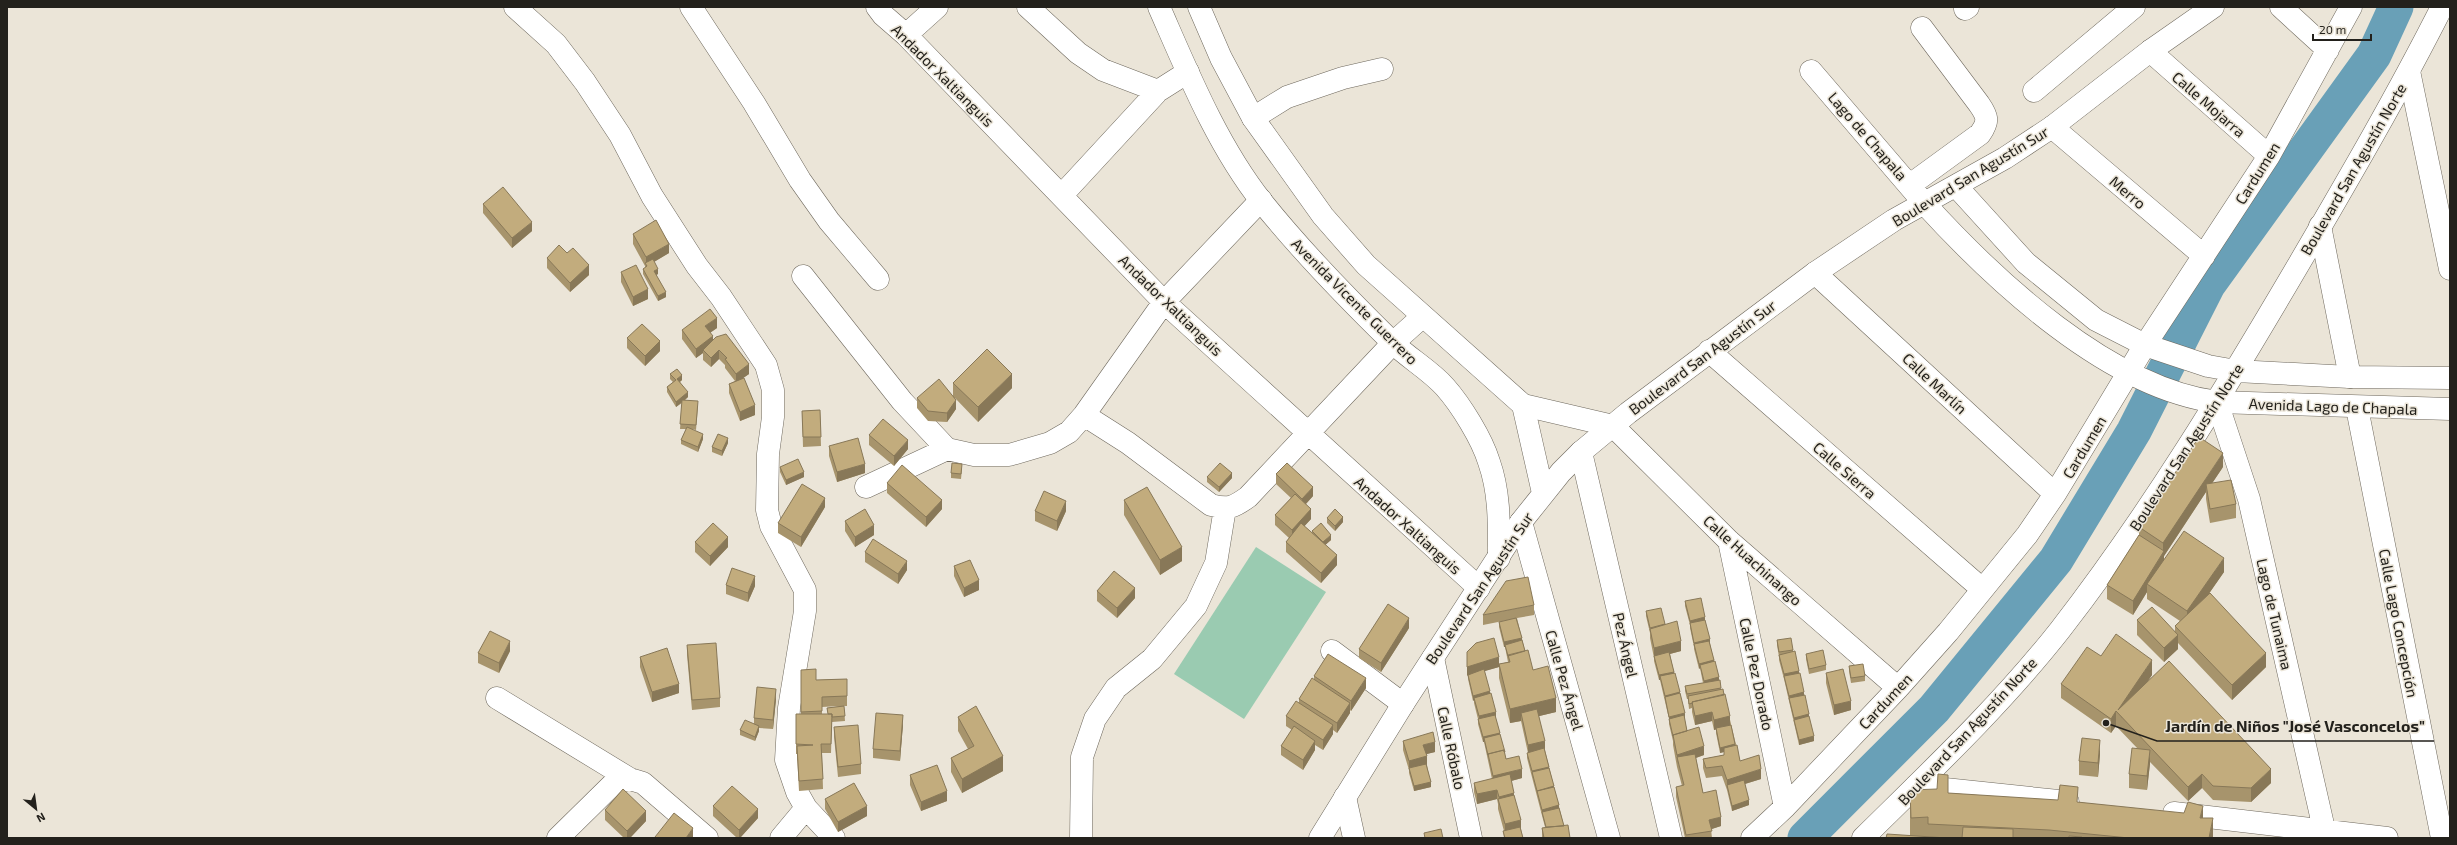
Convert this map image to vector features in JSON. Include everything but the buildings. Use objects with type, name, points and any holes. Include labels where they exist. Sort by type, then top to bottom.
[{"type":"street","points":[[515,7],[556,44],[584,82],[620,135],[652,196],[697,266],[721,297],[766,365],[773,390],[773,417],[768,454],[767,510],[771,526],[805,590],[806,611],[789,708],[786,760],[797,792],[806,808],[834,838]]},
{"type":"street","points":[[691,7],[754,103],[800,180],[829,221],[878,279]]},
{"type":"street","name":"Andador Xaltianguis","points":[[877,7],[883,15],[906,35],[1062,195],[1164,302],[1307,434],[1479,588]]},
{"type":"street","points":[[906,35],[937,7]]},
{"type":"street","points":[[1028,7],[1078,53],[1103,70],[1158,91]]},
{"type":"street","name":"Avenida Vicente Guerrero","points":[[1160,7],[1188,72],[1229,150],[1261,200],[1311,260],[1393,343],[1445,387],[1467,418],[1489,461],[1499,501],[1499,558]]},
{"type":"street","points":[[1199,7],[1221,58],[1253,118],[1323,216],[1366,265],[1422,317],[1523,405],[1612,426]]},
{"type":"street","points":[[2034,91],[2134,7]]},
{"type":"street","name":"Boulevard San Agustín Sur","points":[[1320,838],[1403,704],[1521,522],[1543,493],[1581,452],[1612,426],[1709,351],[1815,273],[1924,203],[2005,158],[2052,128],[2150,52],[2213,7]]},
{"type":"street","points":[[2281,7],[2328,50]]},
{"type":"street","name":"Cardumen","points":[[1752,838],[1785,807],[1898,688],[2027,535],[2154,348],[2204,256],[2268,156],[2351,7]]},
{"type":"street","name":"Boulevard San Agustín Norte","points":[[1863,838],[2005,696],[2060,630],[2133,529],[2236,371],[2409,71],[2442,7]]},
{"type":"street","points":[[1910,185],[1980,134],[1988,124],[1987,115],[1922,28]]},
{"type":"street","name":"Calle Mojarra","points":[[2150,52],[2268,156]]},
{"type":"street","points":[[1253,118],[1288,96],[1343,78],[1382,69]]},
{"type":"street","name":"Lago de Chapala","points":[[1812,71],[1924,203]]},
{"type":"street","points":[[2409,71],[2450,269]]},
{"type":"street","points":[[1062,195],[1158,91],[1188,72]]},
{"type":"street","name":"Merro","points":[[2052,128],[2204,256]]},
{"type":"street","name":"Avenida Lago de Chapala","points":[[1956,186],[2026,263],[2096,320],[2154,348],[2208,366],[2236,371],[2350,377],[2450,378]]},
{"type":"street","points":[[803,276],[902,400],[947,449],[974,455],[1009,455],[1050,443],[1069,432],[1084,415],[1164,302],[1261,200]]},
{"type":"street","name":"Avenida Lago de Chapala","points":[[1924,203],[1967,250],[2068,335],[2136,376],[2190,398],[2217,402],[2357,408],[2450,409]]},
{"type":"street","points":[[2320,226],[2350,377]]},
{"type":"street","name":"Calle Marlín","points":[[1815,273],[2056,494]]},
{"type":"street","points":[[1084,415],[1128,443],[1211,504],[1225,508],[1236,505],[1248,497],[1393,343],[1422,317]]},
{"type":"street","name":"Calle Sierra","points":[[1709,351],[1982,589]]},
{"type":"street","name":"Lago de Tunaima","points":[[2217,402],[2249,499],[2324,829]]},
{"type":"street","points":[[1523,405],[1543,493]]},
{"type":"street","name":"Calle Lago Concepción","points":[[2357,408],[2442,838]]},
{"type":"street","name":"Calle Huachinango","points":[[1612,426],[1729,541],[1898,688]]},
{"type":"street","points":[[866,488],[947,449]]},
{"type":"street","name":"Pez Ángel","points":[[1581,452],[1671,838]]},
{"type":"street","points":[[1081,838],[1082,757],[1095,719],[1116,688],[1152,659],[1196,606],[1216,563],[1225,508]]},
{"type":"street","name":"Calle Pez Ángel","points":[[1521,522],[1608,838]]},
{"type":"street","name":"Calle Pez Dorado","points":[[1729,541],[1785,807]]},
{"type":"street","points":[[1332,651],[1403,704]]},
{"type":"street","name":"Calle Róbalo","points":[[1433,658],[1471,838]]},
{"type":"street","points":[[497,698],[630,779],[643,783],[707,838]]},
{"type":"street","points":[[558,838],[616,782],[630,779]]},
{"type":"street","points":[[1916,786],[2088,804]]},
{"type":"street","points":[[1345,797],[1354,838]]},
{"type":"street","points":[[782,838],[806,808]]},
{"type":"street","points":[[2151,811],[2324,829],[2387,838]]},
{"type":"green space","points":[[1256,547],[1326,592],[1244,719],[1174,674]]},
{"type":"waterway","points":[[1805,838],[1934,709],[2056,560],[2134,431],[2208,285],[2374,55],[2396,7]]},
{"type":"place","name":"Jardín de Niños \"José Vasconcelos\"","points":[[2106,723]]}]
